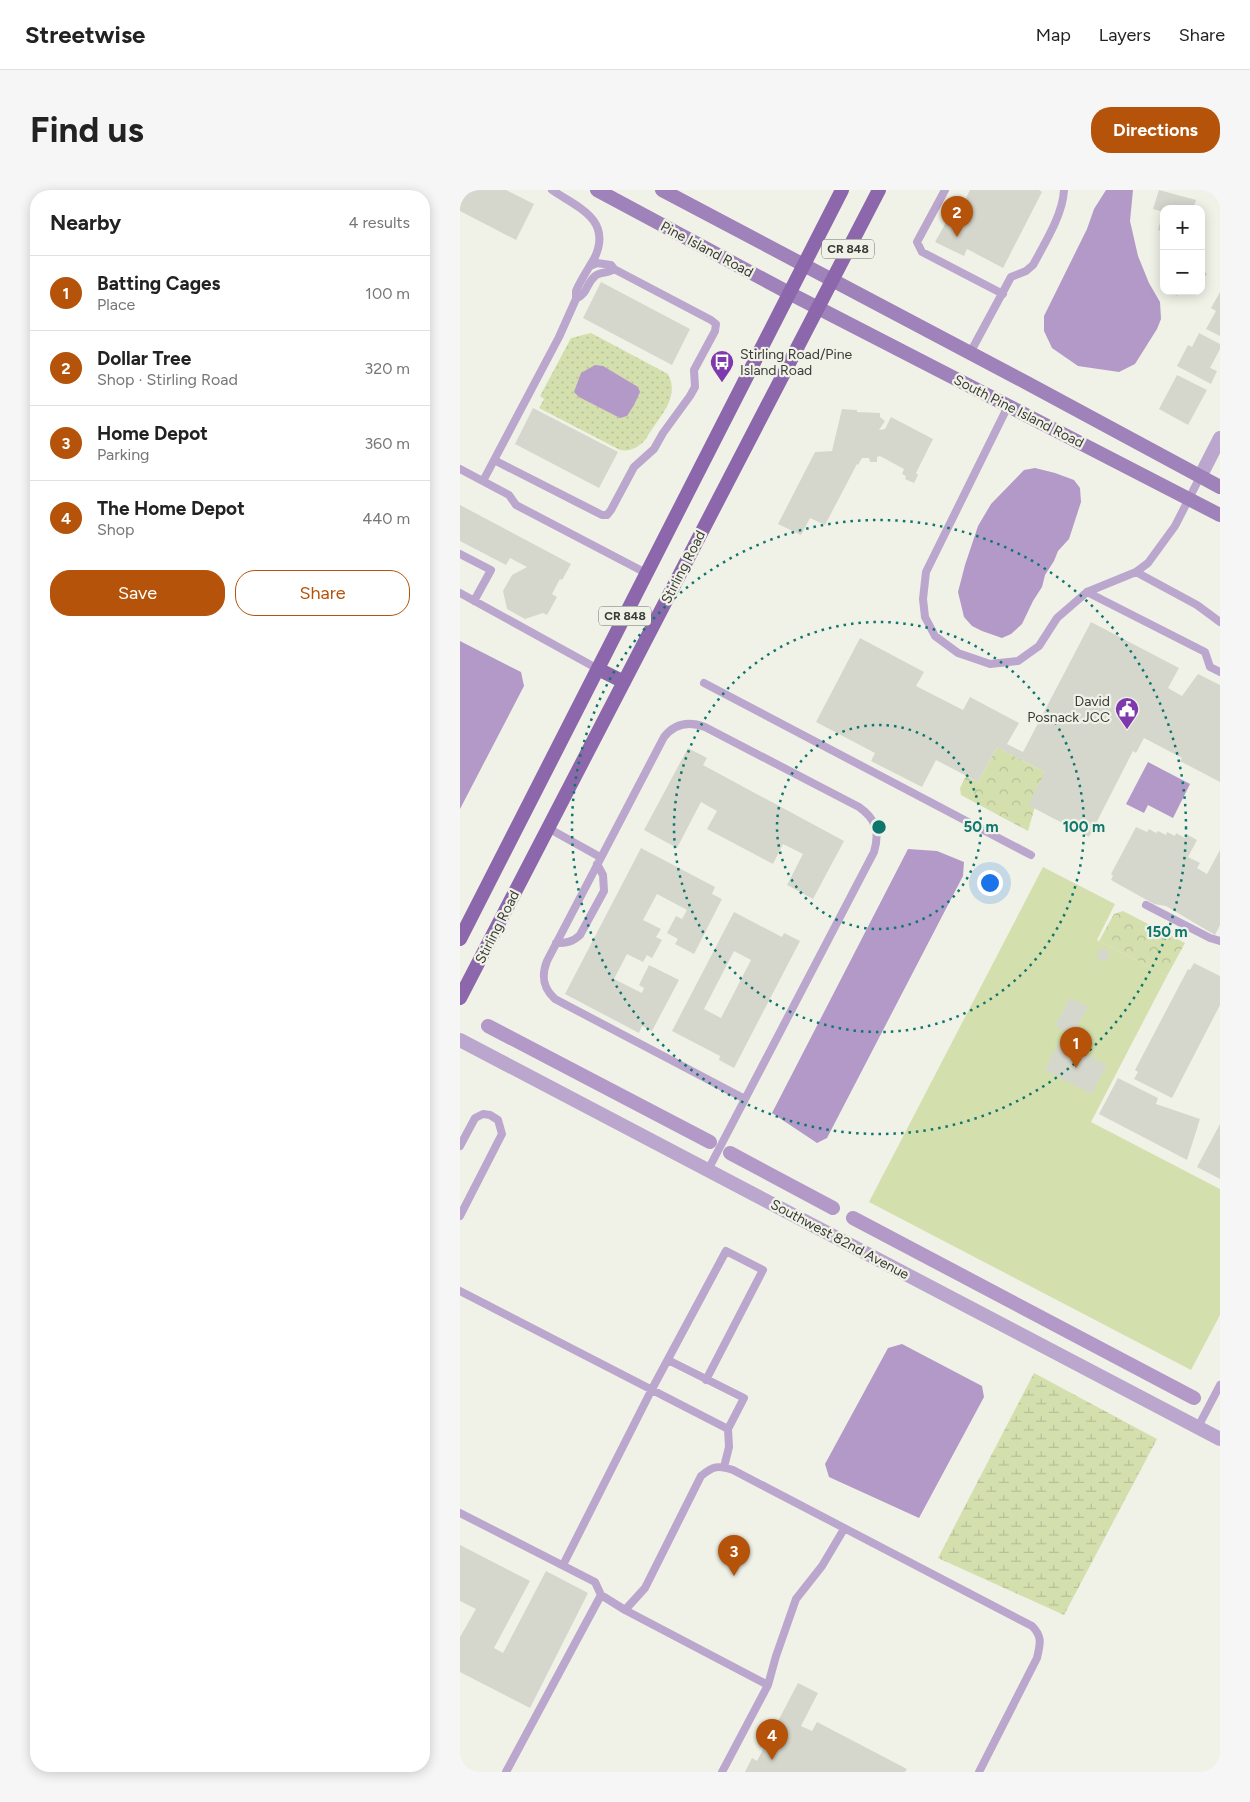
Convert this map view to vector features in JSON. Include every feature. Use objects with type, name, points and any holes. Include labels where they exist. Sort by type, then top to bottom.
[{"type":"main road","name":"Pine Island Road","points":[[597,190],[818,307]]},
{"type":"main road","points":[[662,190],[832,280]]},
{"type":"main road","name":"Stirling Road","points":[[460,939],[842,190]]},
{"type":"main road","name":"Stirling Road","points":[[460,998],[879,190]]},
{"type":"main road","name":"South Pine Island Road","points":[[832,280],[1220,487]]},
{"type":"main road","name":"South Pine Island Road","points":[[818,307],[1220,515]]},
{"type":"main road","points":[[598,669],[624,682]]},
{"type":"street","points":[[1200,477],[1220,438]]},
{"type":"street","name":"Southwest 82nd Avenue","points":[[460,1040],[1220,1439]]},
{"type":"lane","points":[[483,481],[559,337],[576,299],[576,291],[599,247],[600,238],[597,223],[587,213],[552,190]]},
{"type":"lane","points":[[945,190],[917,242],[922,252],[1002,294]]},
{"type":"lane","points":[[970,353],[1012,277],[1026,271],[1033,265],[1060,210],[1064,200],[1064,190]]},
{"type":"lane","points":[[494,460],[602,515],[607,515],[634,467],[654,449],[663,432],[695,387],[694,370],[715,331],[716,324],[712,320],[614,269],[611,265],[597,263],[590,266]]},
{"type":"lane","points":[[576,299],[584,295],[597,275],[601,272],[611,272],[614,269]]},
{"type":"lane","points":[[1008,406],[926,572],[923,598],[926,617],[935,636],[958,653],[990,664],[1018,661],[1039,646],[1057,618],[1087,592],[1136,572],[1148,563],[1175,526],[1200,477]]},
{"type":"lane","points":[[460,469],[509,495],[516,505],[646,573]]},
{"type":"lane","points":[[460,554],[491,570],[474,601]]},
{"type":"lane","points":[[1136,572],[1197,605],[1220,622]]},
{"type":"lane","points":[[1087,592],[1205,652],[1210,667],[1220,672]]},
{"type":"lane","points":[[460,593],[598,669]]},
{"type":"lane","points":[[704,683],[1031,854]]},
{"type":"lane","points":[[708,1170],[746,1099],[874,852],[877,834],[872,818],[859,807],[714,731],[688,723],[673,728],[664,737],[556,943],[547,961],[543,977],[549,994],[554,999],[746,1099]]},
{"type":"lane","points":[[548,828],[598,860],[603,875],[604,891],[580,934],[575,940],[568,943],[556,943]]},
{"type":"lane","points":[[1146,905],[1210,938],[1220,941]]},
{"type":"lane","points":[[460,1146],[475,1118],[483,1114],[490,1114],[498,1120],[502,1134],[460,1216]]},
{"type":"lane","points":[[563,1565],[652,1390],[726,1251],[763,1270],[706,1380]]},
{"type":"lane","points":[[460,1291],[728,1429]]},
{"type":"lane","points":[[668,1360],[744,1398],[728,1429],[729,1447],[724,1467]]},
{"type":"lane","points":[[1198,1428],[1220,1385]]},
{"type":"lane","points":[[625,1610],[645,1588],[701,1476],[710,1468],[724,1467],[1032,1626],[1038,1632],[1040,1642],[1037,1658],[979,1772]]},
{"type":"lane","points":[[460,1512],[595,1582],[602,1594],[625,1610],[768,1685]]},
{"type":"lane","points":[[722,1772],[768,1685],[796,1599],[826,1560],[844,1528]]},
{"type":"lane","points":[[506,1772],[602,1594]]},
{"type":"green space","points":[[591,333],[668,374],[672,392],[670,400],[646,439],[638,447],[631,450],[620,450],[539,408],[544,399],[540,396],[571,338]]},
{"type":"green space","points":[[997,747],[1045,772],[1028,831],[961,795],[960,788],[966,776],[978,782]]},
{"type":"green space","points":[[1043,867],[1115,904],[1097,940],[1167,976],[1091,1122],[1220,1189],[1220,1315],[1191,1370],[869,1202]]},
{"type":"green space","points":[[1123,911],[1185,943],[1167,976],[1099,941],[1114,914]]},
{"type":"green space","points":[[1034,1373],[1157,1439],[1064,1615],[938,1558]]},
{"type":"shaded area","points":[[1106,190],[1133,190],[1130,221],[1138,256],[1149,283],[1160,302],[1161,319],[1157,329],[1135,364],[1119,372],[1078,366],[1052,348],[1044,331],[1044,316],[1087,229],[1094,209]]},
{"type":"shaded area","points":[[595,365],[603,366],[638,387],[640,392],[627,416],[620,418],[579,397],[574,392],[581,373]]},
{"type":"shaded area","points":[[1035,468],[1074,480],[1080,488],[1081,502],[1069,539],[1058,551],[1045,575],[1042,587],[1022,624],[1011,634],[1002,638],[972,626],[964,617],[958,592],[978,526],[991,504],[1024,470]]},
{"type":"shaded area","points":[[460,641],[521,672],[524,686],[460,809]]},
{"type":"shaded area","points":[[1148,762],[1190,784],[1173,818],[1148,805],[1144,813],[1126,804]]},
{"type":"shaded area","points":[[908,849],[937,851],[964,862],[963,876],[827,1138],[817,1143],[772,1113]]},
{"type":"shaded area","points":[[902,1344],[982,1386],[984,1397],[919,1518],[829,1477],[825,1464],[888,1348]]},
{"type":"building","points":[[468,190],[506,190],[534,204],[516,240],[460,211],[460,205]]},
{"type":"building","points":[[970,190],[1039,190],[1042,192],[1003,268],[967,249],[964,256],[935,242],[949,217],[955,220]]},
{"type":"building","points":[[1159,190],[1196,200],[1194,205],[1160,205],[1160,211],[1153,209]]},
{"type":"building","points":[[601,282],[690,329],[672,365],[583,318]]},
{"type":"building","points":[[1220,292],[1220,336],[1206,329],[1216,311],[1211,308]]},
{"type":"building","points":[[1199,333],[1220,344],[1220,349],[1210,368],[1217,371],[1211,384],[1177,366],[1188,345],[1192,347]]},
{"type":"building","points":[[1177,375],[1207,390],[1188,425],[1159,409]]},
{"type":"building","points":[[533,408],[618,452],[599,488],[515,444]]},
{"type":"building","points":[[842,409],[880,413],[880,417],[885,421],[879,430],[885,429],[891,417],[933,439],[916,473],[918,475],[914,483],[905,479],[906,476],[902,474],[904,469],[880,456],[877,457],[877,462],[870,462],[869,458],[862,458],[825,525],[810,518],[801,535],[778,524],[815,452],[832,451]]},
{"type":"building","points":[[460,505],[571,564],[552,594],[557,597],[547,615],[543,613],[525,619],[507,609],[503,591],[512,575],[527,567],[510,558],[506,565],[460,541]]},
{"type":"building","name":"David Posnack JCC","points":[[1091,622],[1179,668],[1168,688],[1182,696],[1198,674],[1220,685],[1220,782],[1180,761],[1182,758],[1144,738],[1136,753],[1133,751],[1089,837],[1028,805],[1045,772],[997,747],[978,782],[936,760],[922,787],[871,761],[875,753],[816,722],[860,638],[924,672],[916,686],[963,710],[970,697],[1019,723],[1007,744],[1023,752]]},
{"type":"building","points":[[688,748],[707,758],[703,765],[844,841],[813,899],[787,885],[803,854],[783,844],[773,864],[707,829],[717,811],[701,802],[677,848],[644,830]]},
{"type":"building","points":[[1136,827],[1147,832],[1149,829],[1166,835],[1167,832],[1175,836],[1176,833],[1185,838],[1186,834],[1197,840],[1188,857],[1200,863],[1197,868],[1207,874],[1220,850],[1220,925],[1215,935],[1166,906],[1154,904],[1111,880],[1113,876],[1111,874]]},
{"type":"building","points":[[641,848],[715,887],[712,894],[722,899],[694,954],[675,944],[678,939],[667,933],[676,916],[682,919],[687,910],[657,894],[643,920],[661,929],[656,937],[662,940],[652,958],[647,955],[643,962],[627,954],[614,979],[642,993],[644,988],[639,985],[649,965],[679,980],[652,1031],[642,1026],[639,1033],[565,994]]},
{"type":"building","points":[[734,912],[782,937],[784,933],[800,941],[734,1068],[719,1060],[720,1056],[672,1031]],"holes":[[[734,951],[751,960],[721,1018],[704,1009]]]},
{"type":"building","points":[[1101,949],[1105,949],[1109,955],[1105,961],[1101,961],[1097,957],[1097,953]]},
{"type":"building","points":[[1194,963],[1220,976],[1220,1005],[1172,1098],[1134,1079],[1138,1072],[1135,1070],[1188,969],[1190,970]]},
{"type":"building","points":[[1070,998],[1088,1007],[1073,1035],[1055,1026]]},
{"type":"building","points":[[1060,1041],[1107,1065],[1092,1094],[1045,1070]]},
{"type":"building","points":[[1118,1078],[1158,1098],[1156,1104],[1200,1119],[1187,1160],[1099,1114]]},
{"type":"building","points":[[1220,1124],[1220,1179],[1197,1167]]},
{"type":"building","points":[[460,1545],[530,1581],[494,1648],[503,1653],[546,1571],[588,1593],[530,1708],[460,1672],[460,1637],[476,1609],[460,1601]]},
{"type":"building","points":[[798,1683],[818,1693],[801,1726],[812,1731],[817,1722],[907,1769],[905,1772],[745,1772],[752,1758],[757,1761]]},
{"type":"waterway","points":[[488,1026],[710,1142]]},
{"type":"waterway","points":[[730,1153],[833,1208]]},
{"type":"waterway","points":[[853,1218],[1194,1398]]},
{"type":"place","name":"Dollar Tree","points":[[957,237]]},
{"type":"place","name":"Stirling Road/Pine Island Road","points":[[722,383]]},
{"type":"place","name":"David Posnack JCC","points":[[1127,730]]},
{"type":"place","name":"Batting Cages","points":[[1076,1068]]},
{"type":"place","name":"Home Depot","points":[[734,1576]]},
{"type":"place","name":"The Home Depot","points":[[772,1760]]}]
